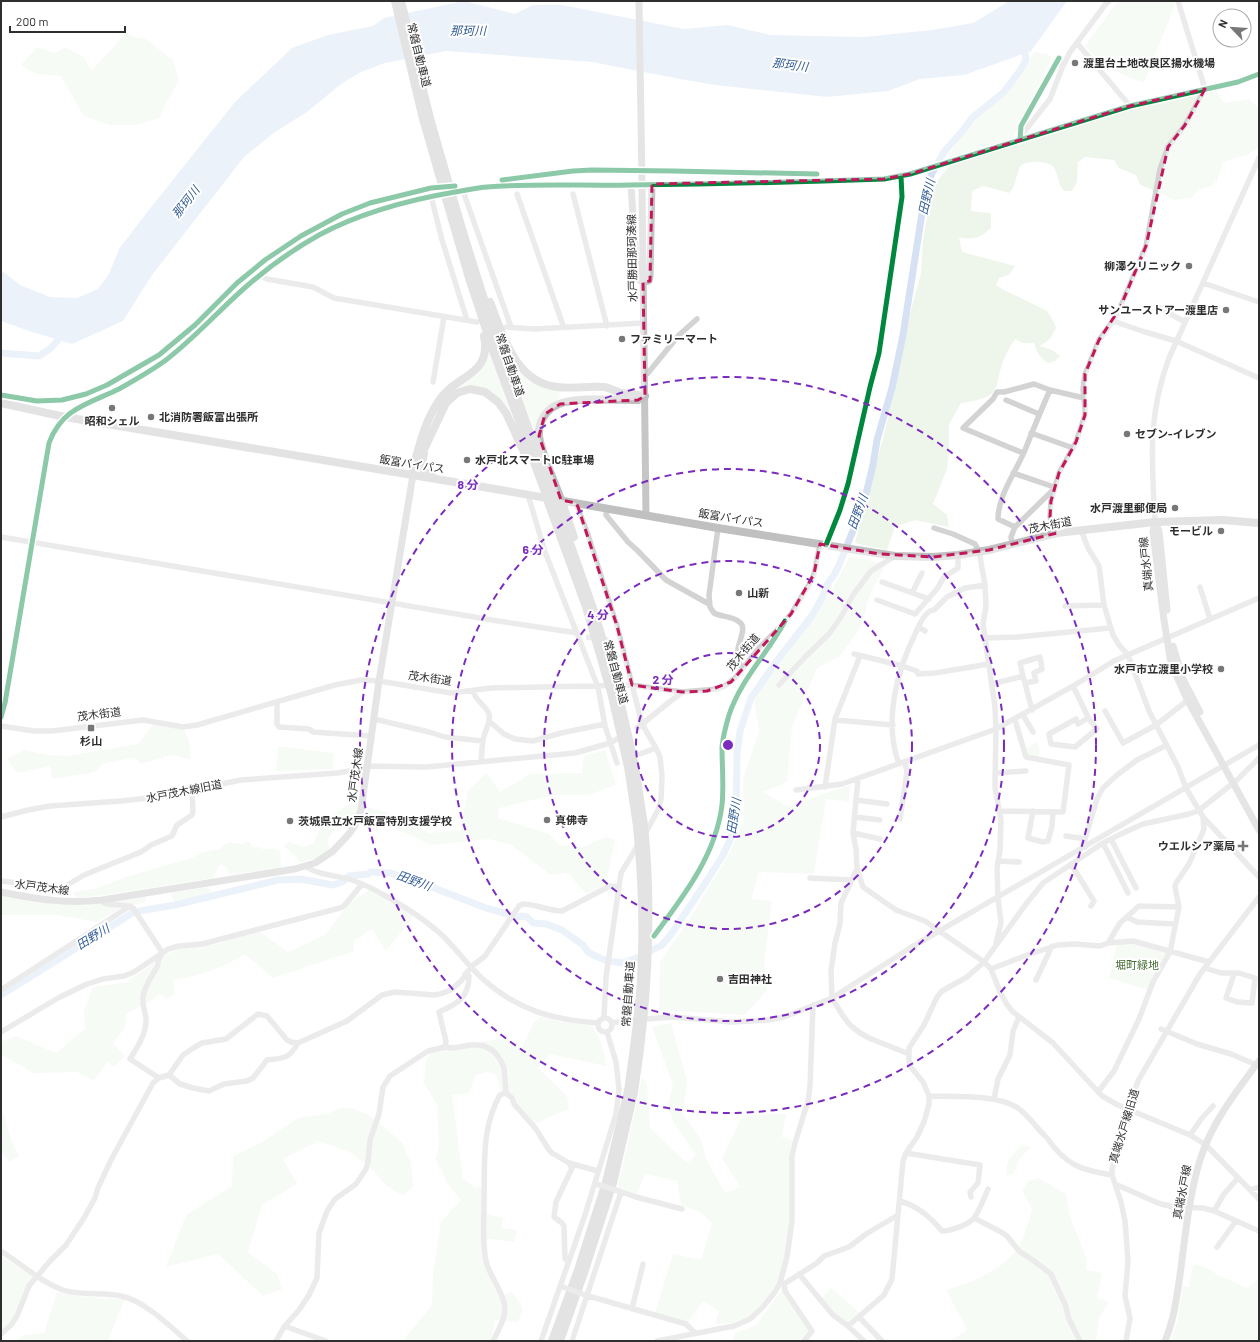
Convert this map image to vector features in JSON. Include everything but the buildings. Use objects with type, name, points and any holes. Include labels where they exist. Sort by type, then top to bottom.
[{"type":"highway","name":"常磐自動車道","points":[[395,1],[423,119],[453,212],[549,493]]},
{"type":"highway","name":"常磐自動車道","points":[[401,1],[449,199]]},
{"type":"highway","points":[[453,212],[506,344],[514,359],[524,371],[540,382],[556,387],[604,387],[623,393],[645,396]]},
{"type":"highway","points":[[413,475],[413,468],[424,429],[436,406],[442,396],[449,389],[472,373],[480,365],[483,361],[486,350],[484,337],[457,248],[453,212]]},
{"type":"highway","points":[[413,475],[444,408],[452,396],[461,391],[470,389],[485,392],[494,398],[506,413],[518,438],[549,493],[612,685]]},
{"type":"highway","points":[[554,506],[549,493],[544,452],[540,436],[541,423],[548,411],[560,404],[571,402],[638,400],[645,396]]},
{"type":"highway","name":"飯富バイパス","points":[[1,403],[65,417],[820,544]]},
{"type":"highway","points":[[425,448],[422,461],[423,468],[426,473],[439,479]]},
{"type":"highway","name":"常磐自動車道","points":[[552,1341],[583,1255],[606,1182],[641,1050],[648,978],[649,921],[647,859],[640,826],[632,753],[612,685],[612,669],[605,635],[554,506]]},
{"type":"highway","name":"茂木街道","points":[[820,544],[895,556],[933,557],[958,555],[979,551],[1057,533],[1155,522],[1223,520],[1259,523]]},
{"type":"highway","name":"常磐自動車道","points":[[560,1341],[613,1183],[631,1092]]},
{"type":"main road","name":"水戸勝田那珂湊線","points":[[639,1],[646,515]]},
{"type":"main road","points":[[631,185],[637,278],[639,281],[643,282],[649,281],[650,277],[652,184]]},
{"type":"main road","name":"水戸茂木線","points":[[1,892],[58,902],[102,900],[306,866],[323,858],[341,843],[354,825],[363,802],[379,681],[413,475]]},
{"type":"main road","name":"真端水戸線","points":[[1155,522],[1159,532],[1168,637],[1174,668],[1188,700],[1226,764]]},
{"type":"main road","name":"真端水戸線","points":[[1168,637],[1183,679],[1259,830]]},
{"type":"main road","name":"真端水戸線","points":[[1235,781],[1259,821]]},
{"type":"main road","name":"真端水戸線","points":[[1165,1341],[1174,1312],[1195,1176],[1206,1145],[1225,1108],[1258,1064]]},
{"type":"street","points":[[1021,139],[1024,132],[1050,99],[1062,68],[1077,43],[1109,1]]},
{"type":"street","points":[[1057,533],[1050,517],[1054,489],[1063,464],[1073,448],[1085,415],[1084,380],[1088,363],[1099,340],[1113,321],[1120,308],[1146,246],[1164,157],[1170,143],[1186,125],[1205,90],[1178,1]]},
{"type":"street","points":[[1077,43],[1130,106]]},
{"type":"street","points":[[1059,58],[1062,68]]},
{"type":"street","points":[[1,717],[5,703],[49,443],[58,424],[80,406],[119,389],[161,363],[188,342],[259,275],[278,260],[336,226],[383,208],[431,196],[485,187],[878,179],[910,174],[1130,106],[1238,82],[1259,74]]},
{"type":"street","points":[[1155,522],[1152,451],[1154,415],[1162,378],[1176,341],[1259,158]]},
{"type":"street","points":[[463,191],[509,327],[534,329],[644,323]]},
{"type":"street","points":[[517,194],[564,328]]},
{"type":"street","points":[[573,194],[607,326]]},
{"type":"street","points":[[431,196],[442,240],[467,320]]},
{"type":"street","points":[[259,275],[267,279],[313,287],[334,298],[477,322]]},
{"type":"street","points":[[1203,283],[1259,302]]},
{"type":"street","points":[[1158,307],[1185,322]]},
{"type":"street","points":[[433,382],[444,317]]},
{"type":"street","points":[[644,376],[679,335],[697,319]]},
{"type":"street","points":[[1113,321],[1176,341],[1259,378]]},
{"type":"street","points":[[1023,453],[963,428],[993,399],[997,392],[1004,392],[1034,384],[1050,390],[1084,398]]},
{"type":"street","points":[[1015,528],[998,519],[998,513],[1004,494],[1050,390]]},
{"type":"street","points":[[1006,400],[1039,414]]},
{"type":"street","points":[[1031,433],[1073,448]]},
{"type":"street","points":[[1013,473],[1054,489]]},
{"type":"street","points":[[1012,544],[1011,538],[1015,528],[1054,489]]},
{"type":"street","points":[[528,494],[545,552],[598,687],[605,724],[617,763]]},
{"type":"street","points":[[576,503],[588,535],[617,626],[642,724],[656,748],[661,764],[661,800],[654,818],[621,873],[607,972],[604,1017]]},
{"type":"street","points":[[607,508],[606,515],[628,542],[666,580],[709,604]]},
{"type":"street","points":[[718,528],[713,556],[709,604],[712,612],[737,620],[742,624],[743,630],[736,655],[738,662],[743,668]]},
{"type":"street","points":[[934,528],[975,544],[979,551],[985,585],[986,598],[983,624],[992,684],[996,729],[995,787],[1001,820],[1001,842],[998,862],[998,898],[1001,923],[995,948]]},
{"type":"street","points":[[1081,530],[1086,544],[1100,566],[1104,605],[1110,628],[1119,645],[1127,654],[1156,725],[1178,767],[1186,788],[1198,811],[1259,877]]},
{"type":"street","points":[[1,536],[392,602],[578,635],[586,638]]},
{"type":"street","name":"茂木街道","points":[[1,726],[34,731],[52,731],[143,720],[183,727],[197,725],[347,682],[361,680],[379,681],[451,693],[491,688],[598,687],[632,685],[682,692],[707,691],[725,686],[735,678],[759,648],[791,614],[814,574],[820,544]]},
{"type":"street","points":[[877,600],[915,614],[929,600],[944,577],[958,568],[958,555]]},
{"type":"street","points":[[779,685],[829,634],[841,617],[853,595],[871,571],[895,556]]},
{"type":"street","points":[[912,593],[922,573]]},
{"type":"street","points":[[882,582],[929,600]]},
{"type":"street","points":[[899,764],[893,744],[894,696],[902,666],[918,627],[927,614],[931,610],[934,610],[947,597],[965,588],[985,585]]},
{"type":"street","points":[[1200,587],[1210,619]]},
{"type":"street","points":[[796,790],[842,784],[996,729],[1015,720],[1114,660],[1259,598]]},
{"type":"street","points":[[1065,606],[1104,605]]},
{"type":"street","points":[[918,627],[925,631]]},
{"type":"street","points":[[984,638],[1018,637],[1110,628]]},
{"type":"street","points":[[613,641],[621,642]]},
{"type":"street","points":[[854,654],[902,666],[917,671],[918,674],[935,673],[989,664]]},
{"type":"street","points":[[825,787],[835,720],[860,656]]},
{"type":"street","points":[[1025,684],[1036,681],[1034,673],[1042,669],[1040,657],[1020,663],[1025,684],[1032,710]]},
{"type":"street","points":[[992,684],[1023,676]]},
{"type":"street","points":[[1073,686],[1088,718],[1097,729],[1075,747],[1051,744],[1048,734],[1076,719],[1078,724],[1088,718]]},
{"type":"street","points":[[473,691],[474,696],[488,711],[489,721],[485,729],[481,761]]},
{"type":"street","points":[[637,728],[682,692]]},
{"type":"street","points":[[1105,711],[1124,743],[1156,725],[1188,700]]},
{"type":"street","points":[[278,702],[277,724],[279,727],[309,729],[313,732],[371,736]]},
{"type":"street","points":[[1023,715],[1033,732]]},
{"type":"street","points":[[374,720],[445,737],[483,741]]},
{"type":"street","points":[[835,720],[893,725]]},
{"type":"street","points":[[1000,811],[1063,812],[1069,765],[1026,757],[1015,720]]},
{"type":"street","points":[[489,721],[504,734],[515,739],[533,741],[561,733],[605,724]]},
{"type":"street","name":"水戸茂木線旧道","points":[[1,817],[50,806],[142,799],[241,780],[343,772],[367,766],[426,767],[575,753],[610,743],[617,739]]},
{"type":"street","points":[[1084,847],[1083,845],[1103,788],[1137,760],[1166,745]]},
{"type":"street","points":[[612,1023],[673,1017],[731,1022],[768,1020],[784,1016],[832,998],[910,948],[940,932],[1259,745]]},
{"type":"street","points":[[640,754],[656,748]]},
{"type":"street","points":[[848,1326],[884,1295],[892,1279],[902,1167],[906,1153],[917,1137],[924,1122],[929,1104],[929,1096],[924,1082],[910,1066],[909,1054],[910,1048],[924,1025],[937,997],[942,991],[967,977],[984,962],[1043,883],[1103,843],[1143,824],[1198,811],[1235,781],[1259,758]]},
{"type":"street","points":[[900,819],[907,772],[905,762]]},
{"type":"street","points":[[996,773],[1026,771]]},
{"type":"street","points":[[858,779],[853,834],[857,869],[863,888],[896,910],[925,921],[984,962],[991,969],[1006,1003],[1019,1017],[1053,1043],[1106,1099],[1128,1110],[1190,1135],[1206,1145],[1259,1199]]},
{"type":"street","points":[[1,881],[64,887],[84,875],[141,852],[151,845],[172,836],[177,825],[192,815],[192,790]]},
{"type":"street","points":[[856,800],[887,804]]},
{"type":"street","points":[[1033,811],[1028,838],[1043,842],[1048,841],[1052,826],[1053,812]]},
{"type":"street","points":[[855,817],[880,820]]},
{"type":"street","points":[[1098,1092],[1114,1071],[1139,1019],[1153,982],[1170,952],[1174,924],[1179,907],[1175,888],[1176,883],[1189,864],[1203,836],[1203,817]]},
{"type":"street","points":[[853,834],[880,839]]},
{"type":"street","points":[[1066,836],[1085,839]]},
{"type":"street","points":[[1111,839],[1136,888]]},
{"type":"street","points":[[1103,843],[1128,893]]},
{"type":"street","points":[[998,862],[1019,862]]},
{"type":"street","points":[[1071,864],[1094,901],[1091,906]]},
{"type":"street","points":[[306,866],[314,871],[340,876],[362,884],[415,914],[443,936],[484,980],[517,1003],[539,1013],[559,1019],[598,1023]]},
{"type":"street","points":[[857,869],[842,903],[840,924],[835,943],[831,971],[832,998],[850,1025],[860,1033],[909,1054]]},
{"type":"street","points":[[810,878],[851,880]]},
{"type":"street","points":[[1,1032],[58,998],[88,984],[103,979],[124,976],[134,972],[162,952],[179,946],[202,944],[340,908],[344,906],[362,884]]},
{"type":"street","points":[[1,1334],[11,1325],[17,1316],[29,1286],[66,1245],[84,1218],[95,1198],[111,1160],[153,1083],[159,1078],[169,1075],[183,1055],[194,1047],[202,1043],[226,1039],[258,1014],[267,1016],[283,1037],[291,1042],[298,1043],[347,1021],[382,995],[395,992],[440,994],[451,990],[459,984],[471,967],[485,956],[523,904],[562,911],[567,910],[610,886],[619,887]]},
{"type":"street","name":"真端水戸線旧道","points":[[1126,1341],[1130,1318],[1125,1296],[1128,1261],[1124,1217],[1112,1175],[1113,1161],[1128,1110],[1138,1081],[1205,968],[1259,897]]},
{"type":"street","points":[[102,900],[104,903],[111,905],[119,904],[133,909],[162,952]]},
{"type":"street","points":[[1108,943],[1116,929],[1139,906],[1179,907]]},
{"type":"street","points":[[1,990],[133,909]]},
{"type":"street","points":[[1127,917],[1137,922],[1174,924]]},
{"type":"street","points":[[991,969],[1006,962],[1052,946],[1075,944],[1100,946],[1108,943],[1133,941],[1209,962]]},
{"type":"street","points":[[1036,980],[1052,946]]},
{"type":"street","points":[[159,1078],[130,1059],[140,1043],[145,1026],[146,1019],[142,1006],[143,996],[158,965],[162,952]]},
{"type":"street","points":[[1205,968],[1221,973],[1239,973],[1255,978],[1252,1003],[1237,1002],[1226,998],[1234,974]]},
{"type":"street","points":[[445,1047],[446,1041],[440,1012],[457,1004],[461,1000],[465,993],[469,979],[469,976],[466,974]]},
{"type":"street","points":[[804,1341],[812,1331],[785,1291],[782,1283],[792,1221],[792,1156],[808,1101],[810,1086],[812,1005]]},
{"type":"street","points":[[604,1017],[600,1018],[598,1023],[599,1030],[607,1032]]},
{"type":"street","points":[[604,1017],[608,1018],[612,1023]]},
{"type":"street","points":[[994,1099],[998,1079],[1010,1055],[1013,1031],[1019,1017]]},
{"type":"street","points":[[607,1032],[612,1027],[612,1023]]},
{"type":"street","points":[[1161,1028],[1197,1044],[1232,1054],[1258,1064]]},
{"type":"street","points":[[541,1341],[585,1215],[616,1114],[619,1089],[616,1062],[607,1032]]},
{"type":"street","points":[[169,1075],[180,1084],[209,1091],[224,1084],[247,1081],[253,1078],[267,1060],[288,1056],[293,1052],[298,1043]]},
{"type":"street","points":[[276,1341],[284,1327],[309,1295],[317,1278],[319,1233],[327,1211],[335,1199],[356,1184],[366,1169],[370,1140],[379,1114],[384,1083],[392,1074],[428,1051],[445,1047],[454,1048],[477,1045],[484,1046],[492,1050],[497,1055],[504,1068],[506,1093],[512,1098],[519,1110],[536,1128],[549,1150],[569,1163],[598,1171]]},
{"type":"street","points":[[493,1341],[504,1317],[505,1310],[501,1294],[486,1261],[484,1231],[484,1159],[486,1138],[493,1109],[500,1095],[506,1093]]},
{"type":"street","points":[[929,1096],[994,1099],[1005,1102],[1017,1108],[1065,1158],[1086,1170],[1112,1175]]},
{"type":"street","points":[[1190,1135],[1213,1106]]},
{"type":"street","points":[[906,1153],[980,1165],[978,1183],[970,1192],[971,1197]]},
{"type":"street","points":[[568,1261],[565,1258],[564,1226],[554,1217],[556,1202],[572,1168],[569,1163]]},
{"type":"street","points":[[1214,1211],[1224,1194],[1238,1178]]},
{"type":"street","points":[[595,1184],[682,1209]]},
{"type":"street","points":[[1115,1184],[1158,1203],[1172,1207],[1203,1208],[1214,1211],[1259,1231]]},
{"type":"street","points":[[1250,1190],[1259,1187]]},
{"type":"street","points":[[900,1201],[910,1204],[927,1215],[942,1232],[960,1227],[974,1218],[988,1189]]},
{"type":"street","points":[[572,1341],[620,1192]]},
{"type":"street","points":[[657,1341],[734,1326],[750,1319],[782,1283],[817,1263],[824,1256],[858,1242],[866,1234],[898,1215]]},
{"type":"street","points":[[974,1218],[1002,1232],[1019,1251],[1051,1274],[1065,1304],[1069,1319],[1080,1341]]},
{"type":"street","points":[[1217,1247],[1236,1221]]},
{"type":"street","points":[[1,1251],[52,1285],[70,1292],[112,1295],[132,1299],[148,1308],[181,1338],[187,1341]]},
{"type":"street","points":[[632,1309],[643,1264]]},
{"type":"street","points":[[799,1274],[832,1315],[848,1326],[864,1341]]},
{"type":"street","points":[[561,1286],[632,1309],[686,1324],[695,1333]]},
{"type":"street","points":[[859,1317],[882,1341]]},
{"type":"street","points":[[284,1327],[326,1341]]},
{"type":"highlighted area","points":[[1205,89],[1185,125],[1168,147],[1146,246],[1120,308],[1099,340],[1085,374],[1085,415],[1076,442],[1059,473],[1051,501],[1050,517],[1057,533],[989,550],[933,557],[880,554],[820,544],[814,574],[791,614],[731,682],[707,691],[682,692],[632,685],[617,626],[578,507],[576,503],[561,500],[539,436],[545,414],[560,404],[638,400],[645,396],[643,282],[650,281],[652,184],[884,179],[910,174],[1130,106]]},
{"type":"green space","points":[[1120,1],[1174,1],[1175,5],[1144,83],[1112,69],[1085,46],[1114,6]]},
{"type":"green space","points":[[126,33],[135,37],[146,39],[173,60],[179,80],[159,118],[137,125],[108,125],[83,115],[61,76],[36,74],[21,65],[37,47],[55,53],[65,47],[84,57],[91,71]]},
{"type":"green space","points":[[1034,52],[1047,54],[1052,58],[1014,135],[1016,144],[1139,107],[1216,90],[1224,103],[1249,99],[1259,108],[1259,147],[1248,155],[1223,162],[1217,181],[1210,187],[1201,189],[1191,198],[1174,200],[1142,186],[1136,175],[1119,168],[1114,160],[1085,157],[1078,162],[1077,182],[1072,191],[1064,191],[1060,185],[1053,166],[1036,162],[1020,166],[1013,188],[1009,193],[983,186],[972,191],[971,211],[991,213],[991,228],[977,238],[959,238],[962,252],[1015,266],[1009,275],[999,278],[996,285],[1047,311],[1056,328],[1050,339],[1040,346],[1052,350],[1060,356],[1055,361],[1048,363],[1039,355],[1034,343],[1022,343],[1015,339],[1004,360],[993,392],[987,397],[961,403],[949,424],[947,469],[933,504],[947,515],[949,527],[915,520],[895,527],[887,550],[855,543],[886,427],[909,318],[921,273],[923,240],[932,188],[951,164],[950,153],[969,126],[1009,90]]},
{"type":"green space","points":[[493,318],[517,365],[560,390],[559,402],[550,407],[538,441]]},
{"type":"green space","points":[[489,349],[517,430],[506,408],[471,387],[441,411],[436,409],[446,394],[486,362]]},
{"type":"green space","points":[[850,556],[886,564],[869,597],[861,627],[840,656],[817,668],[792,727],[787,782],[763,792],[787,806],[851,785],[849,802],[826,799],[814,874],[759,872],[751,899],[772,901],[764,965],[767,990],[756,1003],[744,1015],[659,1010],[660,962],[689,920],[728,856],[744,820],[743,779],[759,731],[754,700],[831,592]]},
{"type":"green space","points":[[154,723],[184,729],[189,741],[191,760],[172,755],[141,764],[135,757],[103,764],[95,772],[52,779],[50,766],[17,773],[7,759],[24,750],[48,755],[67,756],[138,744]]},
{"type":"green space","points":[[1037,742],[1040,752],[1038,758],[1027,756],[1025,749]]},
{"type":"green space","points":[[278,746],[334,753],[333,769],[276,771]]},
{"type":"green space","points":[[605,750],[616,785],[588,795],[554,795],[499,808],[498,818],[549,834],[559,845],[583,847],[606,837],[615,840],[606,885],[586,894],[568,873],[551,875],[511,845],[489,839],[431,845],[366,814],[368,807],[399,816],[429,833],[461,830],[468,790],[487,773],[500,792],[530,774],[582,773],[584,756]]},
{"type":"green space","points":[[351,803],[358,805],[355,816],[340,823],[328,839],[329,850],[318,857],[300,863],[295,855],[284,847],[288,841],[302,847],[314,843],[323,821]]},
{"type":"green space","points":[[248,841],[253,848],[260,847],[262,849],[276,849],[280,851],[281,868],[229,875],[227,867],[220,864],[213,878],[77,898],[73,892],[98,888],[120,879],[192,858],[199,854],[221,849],[222,846],[229,842],[241,844]]},
{"type":"green space","points":[[207,887],[215,894],[173,901],[171,893]]},
{"type":"green space","points":[[369,890],[414,916],[386,951],[372,929],[354,941],[354,951],[273,978],[245,954],[210,971],[173,980],[175,994],[167,999],[160,994],[144,1005],[126,1014],[125,1028],[113,1043],[125,1056],[114,1067],[107,1062],[94,1081],[77,1072],[33,1073],[4,1056],[1,1056],[1,1042],[16,1036],[56,1053],[85,1029],[84,1010],[93,987],[127,982],[164,955],[182,948],[219,944],[255,928],[288,952],[325,935],[349,903]]},
{"type":"green space","points":[[1,895],[86,906],[126,898],[146,896],[146,902],[121,908],[97,922],[57,915],[1,915]]},
{"type":"green space","name":"堀町緑地","points":[[1132,942],[1167,954],[1148,990],[1109,978],[1117,944]]},
{"type":"green space","points":[[543,1016],[558,1021],[592,1026],[598,1036],[603,1050],[606,1066],[550,1054],[538,1068],[567,1096],[569,1109],[534,1124],[516,1103],[501,1092],[496,1074],[487,1072],[476,1075],[469,1093],[452,1095],[463,1178],[475,1188],[482,1186],[482,1207],[487,1214],[503,1218],[502,1228],[517,1230],[514,1242],[483,1238],[483,1250],[501,1297],[511,1292],[517,1298],[523,1309],[518,1322],[495,1320],[491,1341],[403,1341],[432,1305],[433,1273],[441,1222],[461,1200],[449,1186],[436,1160],[439,1143],[437,1104],[424,1084],[426,1061],[432,1050],[506,1038],[522,1048],[534,1022]]},
{"type":"green space","points":[[671,1023],[687,1081],[683,1114],[701,1139],[706,1159],[725,1193],[740,1187],[722,1158],[743,1115],[786,1114],[782,1137],[792,1140],[790,1157],[790,1220],[785,1257],[778,1282],[773,1291],[748,1317],[732,1323],[715,1324],[719,1311],[703,1301],[687,1324],[655,1313],[673,1254],[701,1260],[712,1223],[700,1212],[681,1205],[677,1181],[645,1174],[637,1195],[618,1187],[642,1078],[647,1083],[650,1128],[687,1163],[696,1155],[674,1123],[668,1104],[673,1085],[652,1027]]},
{"type":"green space","points":[[340,1108],[351,1108],[369,1115],[402,1142],[411,1162],[413,1185],[411,1189],[404,1195],[398,1193],[387,1186],[369,1166],[351,1153],[319,1141],[283,1159],[297,1184],[262,1205],[248,1252],[277,1274],[282,1289],[263,1296],[218,1254],[166,1267],[186,1215],[232,1186],[233,1156],[262,1142],[298,1118],[327,1114]]},
{"type":"green space","points":[[1,1112],[4,1114],[11,1140],[19,1156],[9,1162],[1,1151]]},
{"type":"green space","points":[[1022,1145],[1031,1147],[1020,1158],[1014,1173],[1007,1176],[1006,1171],[1008,1162],[1012,1155]]},
{"type":"green space","points":[[1039,1178],[1066,1194],[1070,1217],[1087,1260],[1086,1270],[1102,1273],[1097,1298],[1109,1302],[1099,1318],[1096,1341],[950,1341],[967,1330],[946,1290],[967,1283],[989,1273],[1016,1251],[1021,1242],[1032,1209],[1022,1190],[1028,1181]]},
{"type":"green space","points":[[1,1256],[33,1277],[12,1320],[1,1330]]},
{"type":"green space","points":[[1193,1264],[1207,1268],[1218,1275],[1247,1288],[1259,1279],[1259,1341],[1171,1341],[1178,1319],[1183,1286],[1189,1287]]},
{"type":"green space","points":[[831,1288],[860,1313],[848,1322],[833,1313],[822,1298]]},
{"type":"green space","points":[[782,1291],[809,1330],[800,1341],[732,1341],[736,1333],[756,1325]]},
{"type":"green space","points":[[57,1292],[85,1297],[125,1299],[108,1341],[15,1341],[24,1335],[44,1333]]},
{"type":"water","name":"那珂川","points":[[464,1],[515,14],[533,5],[562,5],[684,29],[727,25],[771,35],[864,37],[932,30],[973,23],[1008,1],[1067,1],[1031,51],[964,75],[920,79],[888,91],[827,97],[715,85],[592,62],[446,51],[385,63],[361,72],[341,84],[307,112],[275,132],[244,157],[152,275],[123,321],[72,344],[1,321],[1,270],[20,285],[50,297],[77,298],[98,289],[109,274],[119,249],[235,102],[292,48],[328,35],[373,26],[384,18]]},
{"type":"waterway","name":"田野川","points":[[1,995],[134,912],[175,905],[278,880],[300,879],[333,885],[342,882],[349,876],[368,874],[371,872],[391,873],[418,883],[424,883],[486,908],[518,917],[527,917],[533,923],[546,924],[562,930],[583,945],[588,952],[608,961],[623,963],[639,957],[662,945],[672,933],[706,882],[723,855],[730,840],[736,817],[737,754],[740,731],[751,698],[779,658],[811,617],[839,565],[863,506],[873,465],[877,440],[892,388],[903,335],[925,194],[932,173],[944,152],[972,118],[1003,93],[1019,72],[1026,58],[1023,45]]},
{"type":"waterway","points":[[1,353],[39,356],[51,348],[64,333]]},
{"type":"tunnel","points":[[586,637],[613,641]]},
{"type":"cycle path","points":[[1020,140],[1021,126],[1059,58]]},
{"type":"cycle path","points":[[1,717],[5,703],[49,443],[54,431],[61,422],[77,408],[119,389],[149,372],[166,360],[188,342],[256,278],[291,252],[319,235],[369,213],[403,203],[437,195],[487,187],[884,179],[910,174],[1130,106],[1238,82],[1259,74]]},
{"type":"cycle path","points":[[502,180],[592,170],[817,174]]},
{"type":"cycle path","points":[[826,545],[840,510],[848,484],[879,353],[902,197],[901,176]]},
{"type":"cycle path","points":[[1,395],[37,401],[62,400],[86,394],[107,385],[159,355],[195,325],[237,283],[265,260],[301,236],[342,214],[370,203],[431,188],[455,186]]},
{"type":"cycle path","points":[[654,936],[697,875],[713,841],[719,823],[722,805],[722,747],[729,715],[740,690],[785,621]]},
{"type":"place","name":"渡里台土地改良区揚水機場","points":[[1075,63]]},
{"type":"place","name":"柳澤クリニック","points":[[1189,266]]},
{"type":"place","name":"サンユーストアー渡里店","points":[[1226,310]]},
{"type":"place","name":"ファミリーマート","points":[[622,339]]},
{"type":"place","name":"昭和シェル","points":[[112,408]]},
{"type":"place","name":"北消防署飯富出張所","points":[[151,417]]},
{"type":"place","name":"セブン-イレブン","points":[[1127,434]]},
{"type":"place","name":"水戸北スマートIC駐車場","points":[[467,460]]},
{"type":"place","name":"水戸渡里郵便局","points":[[1175,508]]},
{"type":"place","name":"モービル","points":[[1221,531]]},
{"type":"place","name":"山新","points":[[739,593]]},
{"type":"place","name":"水戸市立渡里小学校","points":[[1221,669]]},
{"type":"place","name":"杉山","points":[[91,728]]},
{"type":"place","name":"真佛寺","points":[[547,820]]},
{"type":"place","name":"茨城県立水戸飯富特別支援学校","points":[[290,821]]},
{"type":"place","name":"ウエルシア薬局","points":[[1243,846]]},
{"type":"place","name":"吉田神社","points":[[720,979]]}]
